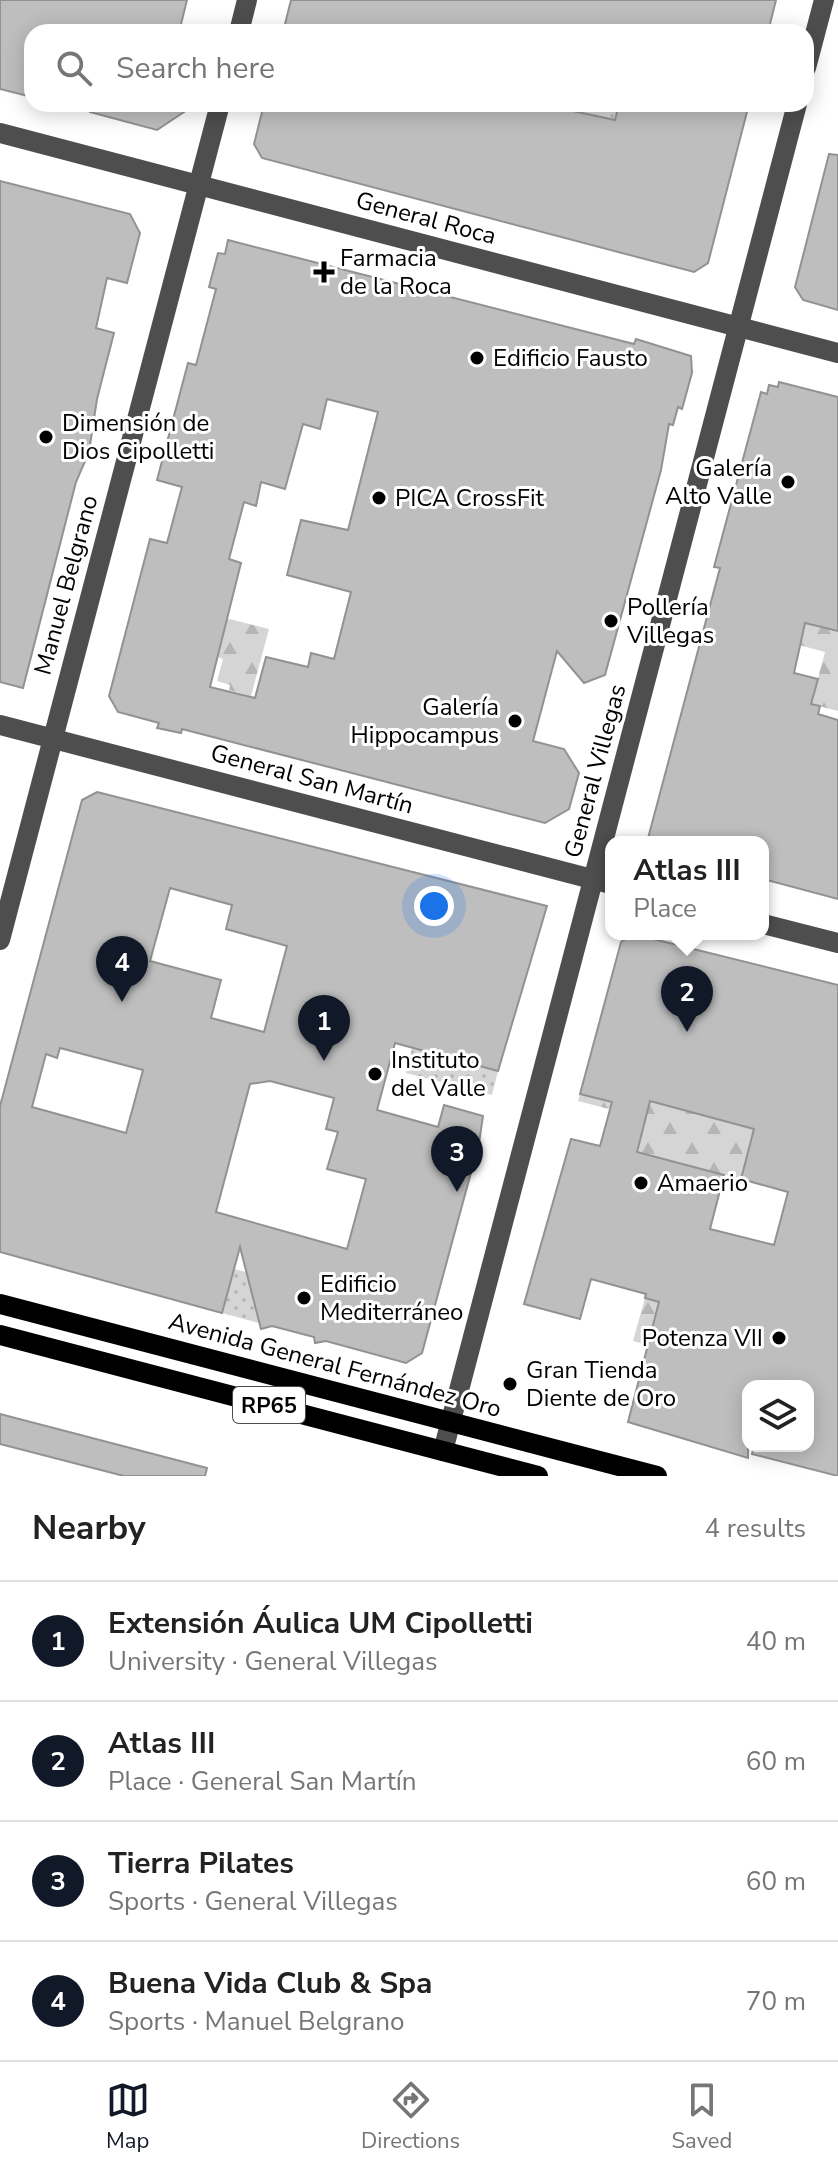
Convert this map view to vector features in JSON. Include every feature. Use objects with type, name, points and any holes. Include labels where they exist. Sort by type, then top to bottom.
[{"type":"main road","name":"Avenida General Fernández Oro","points":[[0,1304],[657,1476]]},
{"type":"main road","name":"RP65","points":[[0,1335],[538,1476]]},
{"type":"street","points":[[241,24],[247,0]]},
{"type":"street","points":[[814,38],[824,0]]},
{"type":"street","name":"Manuel Belgrano","points":[[0,940],[218,112]]},
{"type":"street","name":"General Villegas","points":[[613,836],[738,326],[795,112]]},
{"type":"street","name":"General Roca","points":[[0,133],[838,353]]},
{"type":"street","name":"General San Martín","points":[[0,725],[602,882]]},
{"type":"street","name":"General Villegas","points":[[443,1451],[602,882]]},
{"type":"street","points":[[769,926],[838,943]]},
{"type":"green space","points":[[582,112],[617,112],[607,151],[575,142]]},
{"type":"green space","points":[[225,618],[269,629],[251,696],[229,690],[230,685],[217,681],[223,659],[215,656]]},
{"type":"green space","points":[[805,623],[838,631],[838,711],[811,704],[825,652],[799,645]]},
{"type":"green space","points":[[412,1048],[498,1071],[492,1095],[406,1073]]},
{"type":"green space","points":[[583,1083],[802,1140],[748,1155],[741,1179],[637,1152],[636,1116],[578,1101]]},
{"type":"green space","points":[[234,1269],[250,1273],[248,1282],[269,1288],[259,1323],[222,1313]]},
{"type":"green space","points":[[645,1298],[682,1308],[696,1358],[633,1341]]},
{"type":"building","points":[[0,0],[187,0],[181,24],[24,24],[24,95],[0,89]]},
{"type":"building","points":[[291,0],[776,0],[770,24],[285,24]]},
{"type":"building","points":[[90,112],[184,112],[157,130]]},
{"type":"building","points":[[262,112],[578,112],[615,120],[617,112],[747,112],[708,263],[694,272],[262,158],[254,144]]},
{"type":"building","points":[[829,154],[838,155],[838,310],[803,300],[795,287]]},
{"type":"building","points":[[0,181],[130,214],[140,233],[127,283],[107,278],[96,328],[114,333],[97,399],[89,452],[76,482],[23,688],[0,682]]},
{"type":"building","points":[[228,240],[634,344],[636,339],[691,356],[692,373],[682,409],[678,407],[673,425],[669,424],[661,470],[605,675],[584,683],[557,651],[533,741],[564,749],[579,773],[569,809],[545,823],[182,729],[181,733],[157,728],[159,723],[118,712],[109,696],[150,539],[167,543],[182,487],[157,480],[188,363],[196,365],[216,289],[209,287],[218,253],[225,254]],"holes":[[[327,399],[378,412],[348,530],[301,520],[287,575],[351,592],[334,659],[311,653],[308,667],[266,657],[255,698],[210,687],[241,563],[229,559],[244,502],[256,506],[261,482],[285,489],[303,424],[320,429]]]},
{"type":"building","points":[[779,382],[838,397],[838,631],[805,623],[794,673],[818,679],[811,704],[820,706],[818,714],[838,720],[838,899],[769,881],[769,836],[649,836],[720,568],[714,567],[761,392],[767,394],[769,385],[778,387]]},
{"type":"building","points":[[97,792],[547,906],[498,1071],[395,1043],[377,1110],[438,1127],[444,1105],[483,1116],[479,1143],[422,1353],[406,1363],[326,1341],[315,1343],[314,1337],[272,1326],[261,1329],[240,1247],[222,1313],[0,1252],[0,1106],[82,800]],"holes":[[[170,888],[232,905],[226,929],[287,946],[264,1032],[211,1018],[221,980],[150,961]],[[60,1048],[143,1070],[126,1133],[32,1107],[46,1054],[57,1058]],[[270,1081],[334,1098],[326,1129],[338,1132],[327,1169],[366,1179],[347,1249],[216,1212],[250,1084]]]},
{"type":"building","points":[[624,940],[657,940],[838,985],[838,1476],[752,1454],[814,1452],[814,1380],[742,1380],[742,1452],[748,1452],[748,1458],[628,1422],[659,1302],[645,1298],[646,1294],[591,1279],[580,1319],[524,1304],[571,1139],[600,1146],[612,1102],[580,1094]],"holes":[[[650,1101],[754,1129],[741,1179],[788,1192],[774,1245],[710,1229],[724,1175],[637,1152]]]},
{"type":"building","points":[[0,1414],[207,1468],[205,1476],[124,1476],[0,1444]]},
{"type":"place","name":"Farmacia de la Roca","points":[[324,272]]},
{"type":"place","name":"Edificio Fausto","points":[[477,358]]},
{"type":"place","name":"Dimensión de Dios Cipolletti","points":[[46,437]]},
{"type":"place","name":"Galería Alto Valle","points":[[788,482]]},
{"type":"place","name":"PICA CrossFit","points":[[379,498]]},
{"type":"place","name":"Pollería Villegas","points":[[611,621]]},
{"type":"place","name":"Galería Hippocampus","points":[[515,721]]},
{"type":"place","name":"Buena Vida Club & Spa","points":[[122,1002]]},
{"type":"place","name":"Atlas III","points":[[687,1032]]},
{"type":"place","name":"Extensión Áulica UM Cipolletti","points":[[324,1061]]},
{"type":"place","name":"Instituto del Valle","points":[[375,1074]]},
{"type":"place","name":"Amaerio","points":[[641,1183]]},
{"type":"place","name":"Tierra Pilates","points":[[457,1192]]},
{"type":"place","name":"Edificio Mediterráneo","points":[[304,1298]]},
{"type":"place","name":"Potenza VII","points":[[779,1338]]},
{"type":"place","name":"Gran Tienda Diente de Oro","points":[[510,1384]]}]
